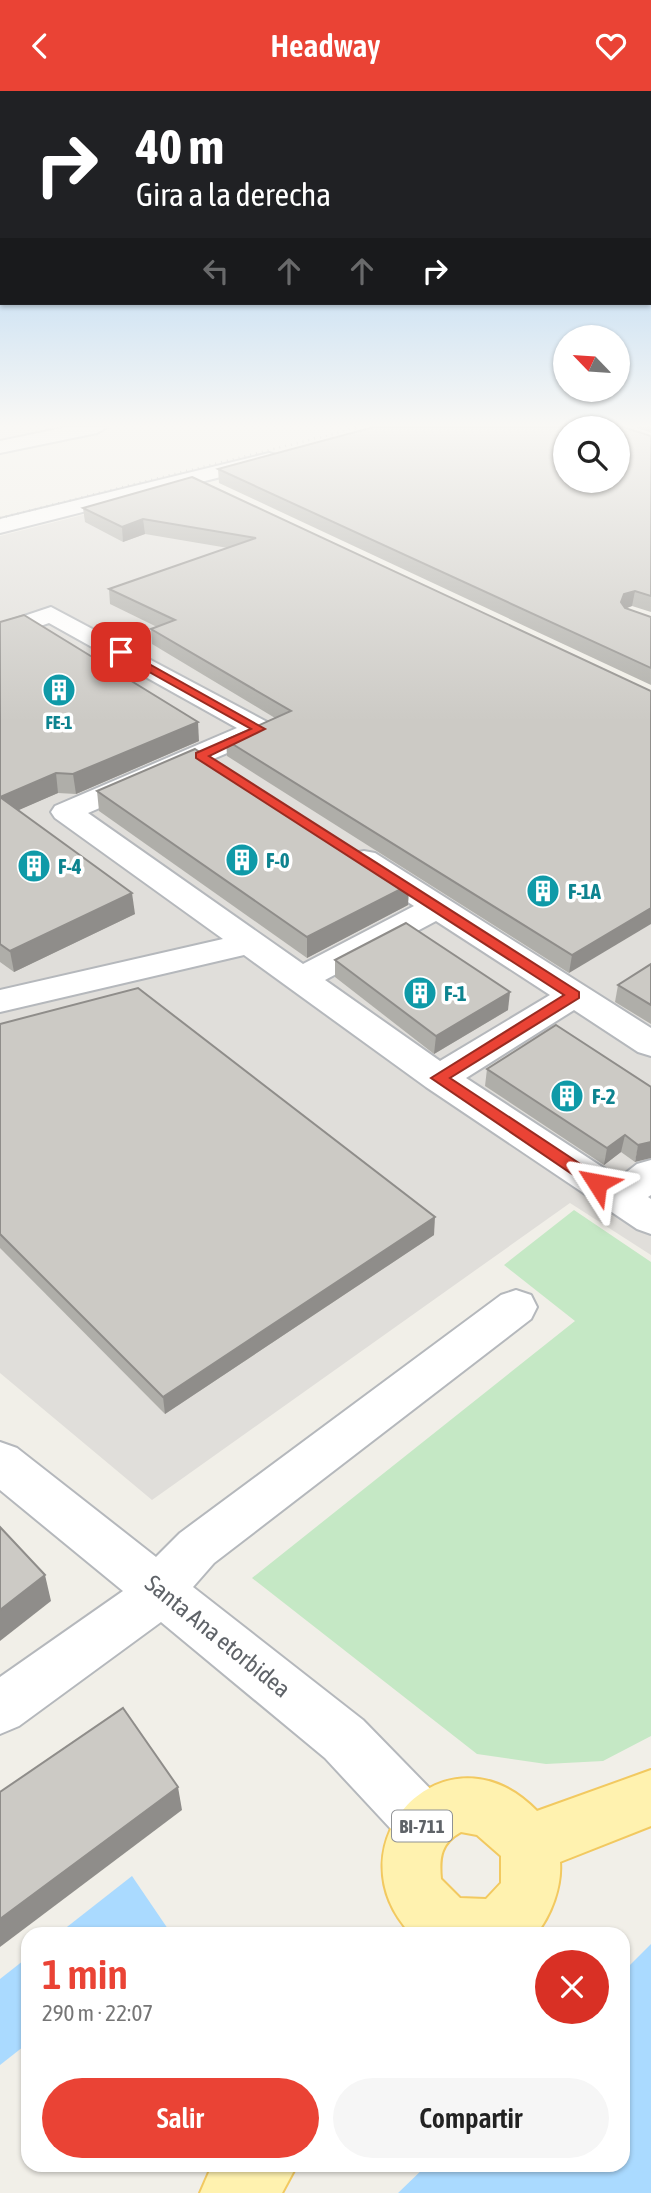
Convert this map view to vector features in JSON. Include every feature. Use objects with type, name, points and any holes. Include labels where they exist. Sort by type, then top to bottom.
[{"type":"main road","points":[[525,1843],[562,1833],[651,1798]]},
{"type":"main road","name":"BI-711","points":[[443,1927],[417,1893],[410,1875],[409,1856],[424,1823],[439,1810],[458,1804],[478,1805],[498,1812],[514,1826],[525,1843],[531,1860],[529,1886],[519,1909],[495,1927]]},
{"type":"main road","points":[[233,2193],[256,2172]]},
{"type":"street","points":[[0,632],[51,614],[260,729],[66,811],[439,1078],[635,1209],[651,1174]]},
{"type":"street","points":[[200,755],[234,777]]},
{"type":"street","points":[[336,842],[651,1044]]},
{"type":"street","points":[[301,979],[437,907]]},
{"type":"street","points":[[0,1001],[250,943]]},
{"type":"street","points":[[439,1078],[574,995]]},
{"type":"street","points":[[0,1708],[142,1607],[197,1548],[516,1307]]},
{"type":"street","name":"Santa Ana etorbidea","points":[[0,1462],[160,1588],[344,1739],[424,1823]]},
{"type":"shaded area","points":[[43,525],[266,525],[651,710],[651,1255],[570,1203],[152,1500],[0,1373],[0,536]]},
{"type":"green space","points":[[574,1210],[651,1262],[651,1736],[603,1761],[546,1764],[477,1754],[252,1578],[575,1321],[504,1265]]},
{"type":"water","points":[[132,1876],[167,1927],[67,1927]]},
{"type":"water","points":[[651,1944],[651,2193],[398,2193],[420,2172],[630,2172],[630,1965]]},
{"type":"water","points":[[21,1962],[21,2048],[0,2065],[0,1979]]},
{"type":"building","name":"F-1A","points":[[179,525],[295,525],[651,691],[651,908],[572,955],[226,740],[291,711],[151,629],[175,620],[109,589],[256,538]]},
{"type":"building","points":[[340,525],[651,525],[651,596],[635,591],[624,594],[621,602],[625,608],[651,617],[651,668]]},
{"type":"building","name":"FE-1","points":[[24,615],[198,722],[73,774],[56,773],[0,797],[0,622]]},
{"type":"building","name":"F-0","points":[[195,749],[409,885],[307,937],[97,791]]},
{"type":"building","name":"F-4","points":[[0,797],[132,893],[10,951],[0,944]]},
{"type":"building","name":"F-1","points":[[406,923],[510,992],[436,1036],[335,960]]},
{"type":"building","points":[[651,964],[651,1005],[618,985]]},
{"type":"building","points":[[138,988],[435,1217],[163,1397],[0,1234],[0,1024]]},
{"type":"building","name":"F-2","points":[[556,1025],[651,1087],[651,1142],[638,1145],[625,1135],[607,1148],[487,1069]]},
{"type":"building","points":[[0,1527],[45,1575],[0,1610]]},
{"type":"building","points":[[123,1708],[178,1787],[0,1919],[0,1792]]},
{"type":"place","name":"FE-1","points":[[59,690]]},
{"type":"place","name":"F-0","points":[[242,860]]},
{"type":"place","name":"F-4","points":[[34,866]]},
{"type":"place","name":"F-1A","points":[[543,891]]},
{"type":"place","name":"F-1","points":[[420,993]]},
{"type":"place","name":"F-2","points":[[567,1096]]},
{"type":"route","points":[[121,652],[260,729],[200,755],[574,995],[439,1078],[597,1183]]}]
